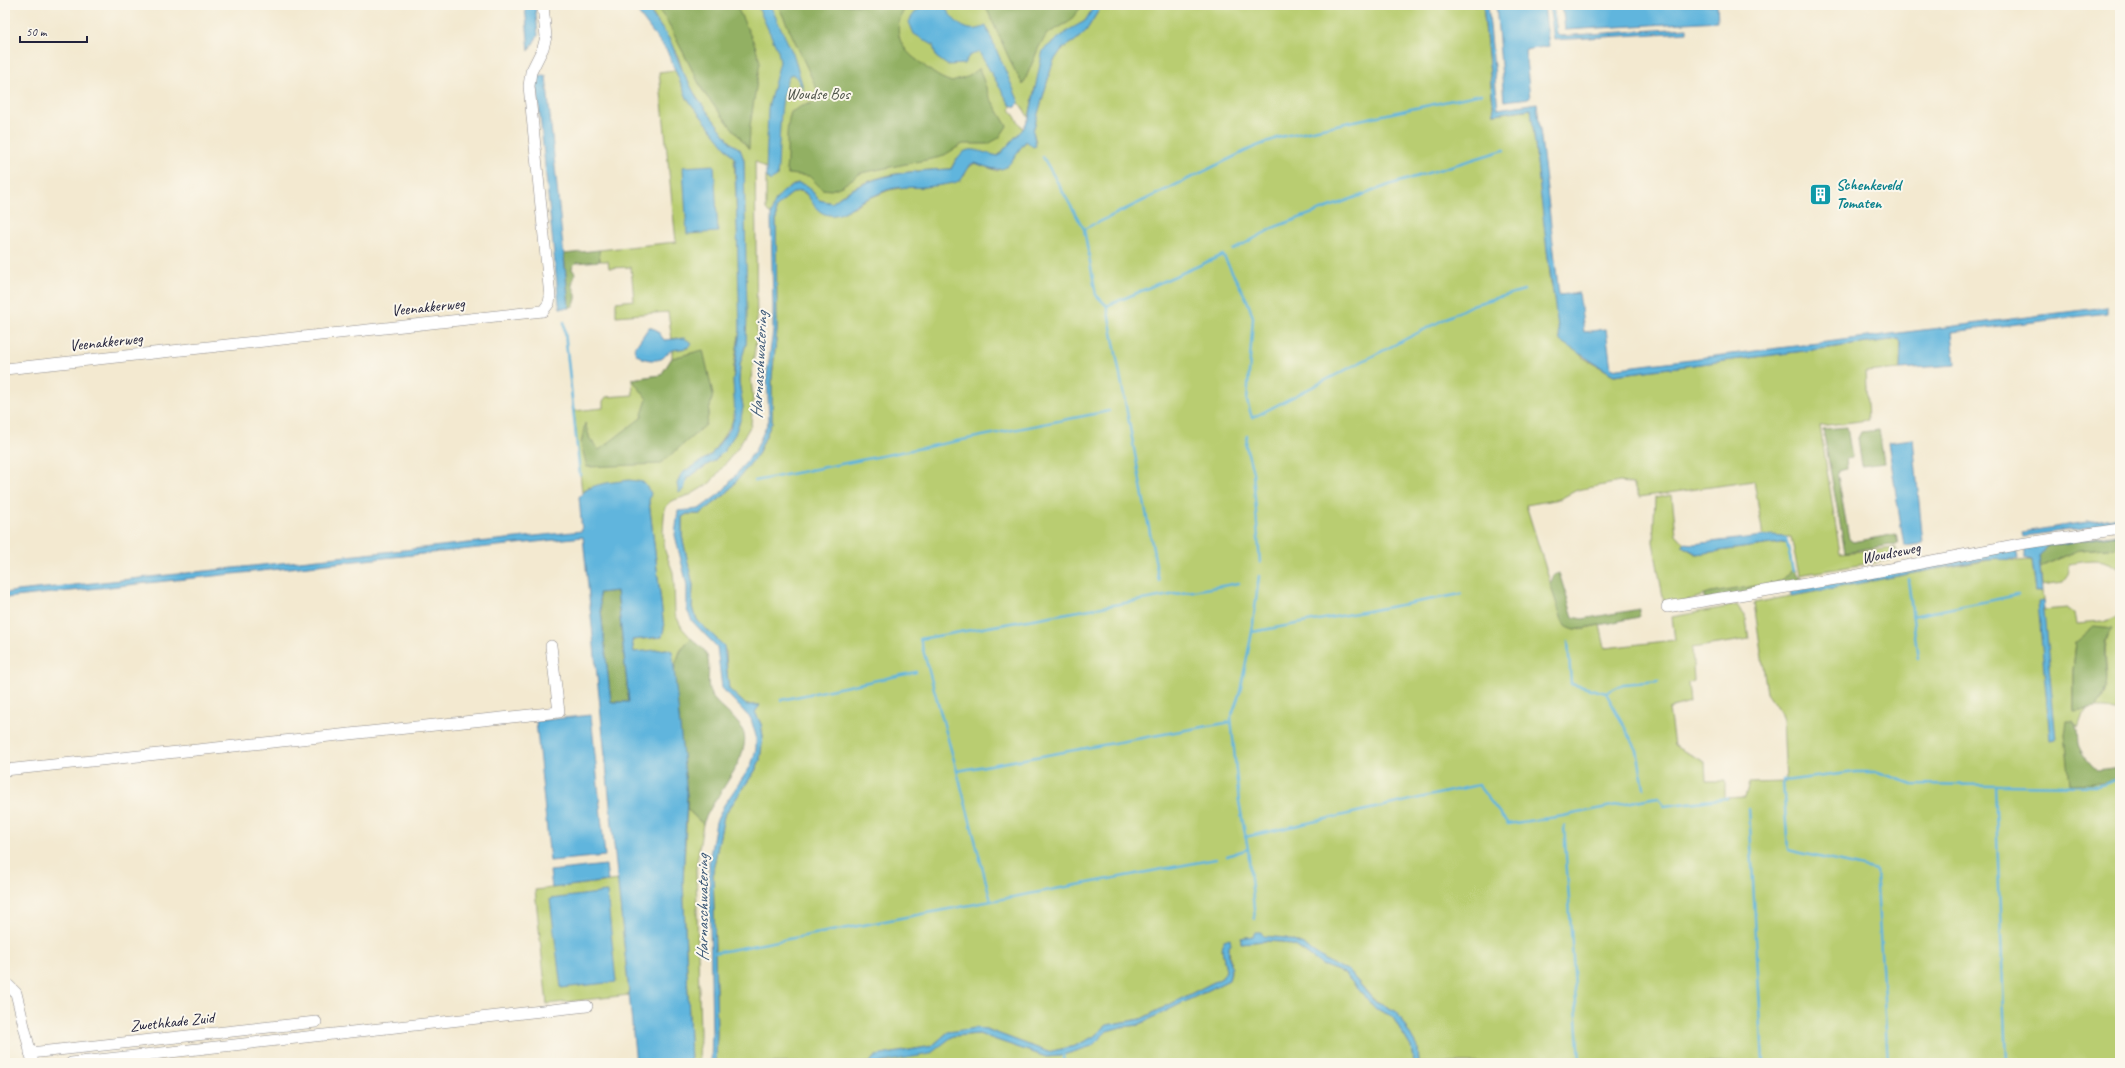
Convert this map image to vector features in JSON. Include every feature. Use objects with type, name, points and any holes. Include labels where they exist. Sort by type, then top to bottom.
[{"type":"street","name":"Veenakkerweg","points":[[5,369],[543,311],[549,303],[550,297],[529,86],[531,72],[543,48],[546,37],[543,5]]},
{"type":"street","name":"Woudseweg","points":[[1667,607],[1848,577],[2020,544],[2120,528]]},
{"type":"street","points":[[5,770],[559,712],[551,646]]},
{"type":"street","name":"Zwethkade Zuid","points":[[5,982],[16,993],[32,1058],[316,1022]]},
{"type":"street","name":"Zwethkade Zuid","points":[[71,1063],[586,1006]]},
{"type":"green space","name":"Woudse Bos","points":[[645,5],[1095,5],[1085,21],[1078,25],[1035,87],[1029,118],[1015,96],[1010,109],[1023,129],[998,156],[993,155],[956,159],[951,169],[903,173],[873,180],[859,185],[832,203],[819,200],[808,186],[797,183],[780,196],[774,205],[771,215],[766,209],[766,176],[770,180],[777,176],[755,161],[757,333],[751,379],[753,400],[751,425],[737,449],[710,483],[690,495],[671,501],[665,508],[663,533],[665,551],[673,572],[675,614],[682,628],[691,638],[680,651],[674,670],[673,658],[667,649],[634,653],[632,640],[662,637],[664,628],[649,501],[589,487],[582,493],[574,411],[603,408],[603,401],[606,397],[633,395],[632,379],[661,375],[672,358],[672,350],[688,348],[677,338],[672,339],[668,312],[616,316],[616,302],[634,300],[631,267],[609,268],[608,261],[600,261],[599,250],[676,242],[659,72],[675,70],[688,100],[734,157],[740,282],[740,330],[734,365],[733,380],[735,407],[732,423],[711,455],[685,471],[679,492],[687,478],[715,460],[735,434],[743,407],[739,382],[740,364],[746,344],[744,160],[740,149],[731,143],[697,98],[683,72],[678,56],[654,16]],"holes":[[[667,20],[672,24],[724,118],[704,93]]]},
{"type":"green space","points":[[655,5],[736,5],[755,45],[760,62],[750,126],[749,149],[704,93],[667,21]]},
{"type":"green space","points":[[778,5],[907,5],[902,13],[898,28],[901,42],[905,49],[934,73],[952,82],[967,77],[979,68],[989,96],[1007,126],[999,138],[988,144],[963,144],[941,157],[861,173],[842,186],[831,190],[822,189],[809,176],[788,174],[786,170],[787,134],[791,112],[802,106],[822,100]]},
{"type":"green space","points":[[985,5],[1083,5],[1069,22],[1047,34],[1039,47],[1023,85],[1013,67]]},
{"type":"green space","points":[[1102,5],[1483,5],[1494,114],[1531,109],[1551,283],[1582,357],[1614,375],[1899,339],[1901,344],[1900,369],[1865,372],[1868,420],[1820,426],[1840,553],[1896,548],[1896,559],[1799,575],[1791,537],[1763,536],[1754,481],[1639,497],[1633,484],[1620,482],[1577,490],[1560,499],[1526,505],[1562,620],[1574,630],[1600,625],[1605,648],[1675,640],[1672,617],[1737,605],[1746,619],[1749,639],[1692,648],[1694,681],[1688,683],[1690,703],[1669,709],[1674,746],[1705,762],[1706,781],[1725,781],[1725,798],[1745,797],[1749,783],[1786,782],[1783,720],[1780,712],[1767,693],[1754,603],[1884,578],[2001,558],[2017,561],[2032,560],[2036,592],[2042,591],[2044,610],[2067,608],[2074,613],[2076,624],[2103,622],[2120,615],[2120,711],[2106,708],[2096,708],[2105,692],[2107,685],[2105,647],[2109,633],[2076,642],[2073,671],[2073,710],[2088,710],[2083,714],[2078,728],[2073,722],[2065,734],[2104,784],[2120,777],[2120,1063],[1419,1063],[1418,1049],[1397,1012],[1373,999],[1348,970],[1333,965],[1303,945],[1286,938],[1253,936],[1241,938],[1241,943],[1265,941],[1283,942],[1297,947],[1322,965],[1344,973],[1376,1009],[1392,1016],[1411,1047],[1414,1063],[878,1063],[942,1044],[953,1036],[979,1034],[1046,1057],[1060,1056],[1092,1046],[1107,1031],[1121,1027],[1138,1025],[1229,980],[1231,972],[1229,946],[1222,949],[1226,971],[1222,978],[1141,1019],[1107,1025],[1093,1037],[1075,1046],[1048,1052],[986,1029],[948,1032],[932,1046],[876,1056],[868,1063],[716,1063],[717,1033],[713,870],[724,816],[755,771],[760,760],[763,736],[761,724],[755,712],[760,705],[746,705],[728,689],[726,651],[698,621],[694,614],[692,607],[693,585],[682,536],[682,517],[687,514],[700,514],[726,494],[758,454],[772,422],[772,376],[777,331],[776,208],[786,198],[799,191],[804,193],[828,215],[857,206],[860,202],[889,190],[906,187],[924,187],[964,176],[968,168],[975,163],[998,171],[1027,141],[1031,144],[1036,142],[1033,131],[1053,62],[1062,49],[1075,41],[1086,31]]},
{"type":"green space","points":[[599,250],[600,261],[576,263],[573,266],[572,269],[575,273],[572,285],[576,297],[574,305],[569,308],[564,254]]},
{"type":"green space","points":[[703,350],[713,394],[706,425],[660,464],[587,467],[581,444],[585,423],[590,439],[599,450],[641,418],[647,399],[632,379],[661,375],[672,358]]},
{"type":"green space","points":[[1847,427],[1852,458],[1846,459],[1847,469],[1837,471],[1849,539],[1853,542],[1896,534],[1898,544],[1845,552],[1823,429]]},
{"type":"green space","points":[[1879,430],[1884,463],[1862,466],[1858,438],[1861,432]]},
{"type":"green space","points":[[1672,495],[1676,534],[1684,543],[1682,546],[1696,554],[1787,542],[1793,569],[1782,580],[1775,583],[1705,595],[1665,608],[1653,542],[1655,498]]},
{"type":"green space","points":[[2120,534],[2120,547],[2079,550],[2040,567],[2039,556],[2048,546]]},
{"type":"green space","points":[[2120,547],[2120,570],[2108,563],[2096,560],[2070,563],[2068,575],[2063,582],[2042,585],[2040,567],[2079,550]]},
{"type":"green space","points":[[1793,569],[1796,575],[1808,581],[1704,601],[1705,595],[1711,593],[1775,583],[1782,580]]},
{"type":"green space","points":[[1559,573],[1573,617],[1582,619],[1640,609],[1639,617],[1574,630],[1565,626],[1550,584],[1554,575]]},
{"type":"green space","points":[[617,591],[629,702],[611,702],[599,593]]},
{"type":"green space","points":[[2094,627],[2112,629],[2105,643],[2107,676],[2105,691],[2096,708],[2073,711],[2073,671],[2076,642]]},
{"type":"green space","points":[[691,638],[703,648],[707,655],[709,667],[708,684],[711,695],[714,700],[739,724],[745,739],[738,763],[714,802],[703,824],[687,809],[687,795],[674,676],[675,665],[679,655]]},
{"type":"green space","points":[[2067,722],[2073,722],[2075,725],[2079,747],[2092,765],[2097,770],[2120,767],[2120,777],[2104,783],[2070,784],[2065,734]]},
{"type":"green space","points":[[687,809],[703,824],[696,869],[700,1035],[699,1063],[691,1063],[683,882]]},
{"type":"green space","points":[[618,880],[629,995],[547,1004],[535,890]]},
{"type":"water","points":[[525,5],[535,5],[538,35],[529,51]]},
{"type":"water","points":[[632,5],[645,5],[670,40],[683,72],[697,98],[731,143],[740,149],[744,160],[747,315],[746,344],[740,364],[739,382],[743,407],[741,418],[735,434],[724,451],[715,460],[687,478],[684,489],[679,493],[677,484],[680,476],[685,471],[711,455],[730,429],[735,415],[733,380],[740,330],[735,159],[688,100],[667,51]]},
{"type":"water","points":[[757,5],[770,5],[794,56],[804,91],[795,75],[791,74],[784,93],[782,107],[777,177],[770,181],[766,176],[768,108],[780,62],[778,51]]},
{"type":"water","points":[[928,5],[945,7],[957,22],[967,28],[979,29],[986,26],[1019,102],[1016,107],[1010,105],[979,52],[969,56],[964,64],[947,65],[936,57],[933,45],[914,34],[909,22],[917,11]]},
{"type":"water","points":[[1095,5],[1102,5],[1086,31],[1075,41],[1062,49],[1053,62],[1033,131],[1036,146],[1033,147],[1026,141],[1006,167],[996,169],[975,163],[971,164],[961,180],[954,183],[887,190],[862,201],[843,213],[834,215],[821,212],[803,191],[797,191],[788,196],[776,208],[777,331],[772,376],[772,422],[758,454],[726,494],[700,514],[687,514],[682,517],[682,536],[693,585],[692,607],[694,614],[698,621],[724,646],[729,689],[746,705],[760,705],[755,712],[761,724],[763,736],[760,760],[755,771],[724,816],[713,870],[717,1033],[716,1063],[711,1063],[712,1033],[709,862],[716,822],[724,805],[751,766],[756,749],[756,736],[751,719],[722,688],[717,647],[692,621],[687,610],[687,585],[675,535],[678,511],[699,509],[722,492],[755,451],[769,420],[767,374],[773,331],[771,215],[773,208],[777,198],[780,195],[798,183],[808,186],[819,200],[832,203],[859,186],[888,176],[918,171],[951,169],[961,154],[966,151],[976,150],[998,156],[1023,129],[1029,118],[1043,50],[1069,30],[1085,21]]},
{"type":"water","points":[[1483,5],[1488,5],[1498,109],[1537,103],[1559,295],[1579,293],[1584,332],[1606,329],[1611,369],[2107,307],[2107,313],[1952,332],[1955,365],[1900,369],[1901,344],[1899,339],[1614,375],[1560,341],[1547,251],[1531,109],[1494,114]]},
{"type":"water","points":[[1496,5],[1544,5],[1549,46],[1525,50],[1530,98],[1504,101]]},
{"type":"water","points":[[1549,5],[1553,5],[1557,33],[1560,36],[1687,28],[1687,32],[1554,40]]},
{"type":"water","points":[[1562,5],[1717,5],[1718,21],[1565,30]]},
{"type":"water","points":[[536,76],[546,76],[569,308],[560,308],[559,304]]},
{"type":"water","points":[[714,165],[718,232],[687,234],[683,167]]},
{"type":"water","points":[[649,327],[657,330],[664,340],[684,338],[692,343],[687,348],[671,351],[661,359],[645,359],[638,355],[634,349]]},
{"type":"water","points":[[1913,439],[1923,544],[1904,546],[1888,442]]},
{"type":"water","points":[[629,480],[643,482],[651,493],[649,501],[664,628],[662,637],[632,640],[634,652],[667,649],[672,651],[673,658],[687,795],[683,882],[691,1063],[636,1063],[583,537],[5,598],[5,593],[18,591],[582,531],[579,497],[589,488],[602,484]],"holes":[[[617,591],[629,702],[611,702],[599,593]]]},
{"type":"water","points":[[2120,517],[2120,523],[2024,536],[2023,532]]},
{"type":"water","points":[[2120,534],[2048,546],[2039,556],[2042,591],[2036,592],[2032,560],[2025,558],[2025,547]]},
{"type":"water","points":[[1772,535],[1784,536],[1787,542],[1697,554],[1682,546],[1684,543],[1694,544]]},
{"type":"water","points":[[2016,549],[2018,559],[1983,560],[1792,596],[1791,591]]},
{"type":"water","points":[[2043,601],[2056,739],[2050,740],[2038,602]]},
{"type":"water","points":[[591,715],[605,856],[550,861],[536,721]]},
{"type":"water","points":[[606,865],[608,881],[552,888],[550,871]]},
{"type":"water","points":[[607,892],[616,982],[561,988],[550,899]]},
{"type":"water","points":[[1255,932],[1261,932],[1263,936],[1286,938],[1303,945],[1333,965],[1348,970],[1373,1000],[1397,1012],[1418,1049],[1419,1063],[1414,1063],[1411,1047],[1392,1016],[1376,1009],[1344,973],[1322,965],[1297,947],[1283,942],[1265,941],[1241,943],[1241,938],[1253,936]]},
{"type":"water","points":[[1230,938],[1229,980],[1138,1025],[1121,1027],[1107,1031],[1092,1046],[1060,1056],[1046,1057],[979,1034],[953,1036],[930,1054],[878,1063],[868,1063],[876,1056],[932,1046],[948,1032],[975,1028],[986,1029],[1048,1052],[1075,1046],[1093,1037],[1107,1025],[1141,1019],[1222,978],[1226,971],[1222,949],[1224,940]]},
{"type":"waterway","points":[[1097,223],[1252,148],[1280,137],[1481,94]]},
{"type":"waterway","points":[[1233,250],[1275,227],[1392,184],[1504,150]]},
{"type":"waterway","points":[[1043,157],[1084,229],[1096,295],[1107,306],[1159,581]]},
{"type":"waterway","points":[[1084,229],[1094,224]]},
{"type":"waterway","points":[[1107,306],[1223,255],[1247,300],[1253,317],[1247,401],[1252,418],[1472,305],[1524,290]]},
{"type":"waterway","points":[[564,322],[580,475]]},
{"type":"waterway","points":[[755,481],[1109,411]]},
{"type":"waterway","points":[[1247,435],[1246,446],[1253,472],[1260,563]]},
{"type":"waterway","points":[[1782,538],[1786,538],[1793,571]]},
{"type":"waterway","points":[[1255,919],[1248,849],[1239,802],[1231,717],[1240,692],[1252,632],[1259,576]]},
{"type":"waterway","points":[[1908,579],[1918,659]]},
{"type":"waterway","points":[[991,901],[920,639],[1239,583]]},
{"type":"waterway","points":[[1252,632],[1461,594]]},
{"type":"waterway","points":[[1912,616],[2018,595]]},
{"type":"waterway","points":[[1568,641],[1571,684],[1606,693],[1637,750],[1644,788]]},
{"type":"waterway","points":[[781,700],[916,672]]},
{"type":"waterway","points":[[1606,693],[1623,684],[1659,681]]},
{"type":"waterway","points":[[957,771],[1231,722]]},
{"type":"waterway","points":[[1888,1063],[1876,870],[1788,850],[1783,781],[1856,772],[1878,772],[1912,784],[2098,786],[2120,778]]},
{"type":"waterway","points":[[1245,837],[1478,785],[1508,824],[1563,816],[1659,797],[1664,806],[1728,798]]},
{"type":"waterway","points":[[1995,785],[2006,1063]]},
{"type":"waterway","points":[[1749,809],[1763,1063]]},
{"type":"waterway","points":[[1564,826],[1580,1063]]},
{"type":"waterway","points":[[1227,856],[1248,849]]},
{"type":"waterway","name":"Harnaschwatering","points":[[714,953],[1216,859]]},
{"type":"waterway","points":[[1063,1054],[1064,1063]]},
{"type":"place","name":"Schenkeveld Tomaten","points":[[1821,194]]}]
